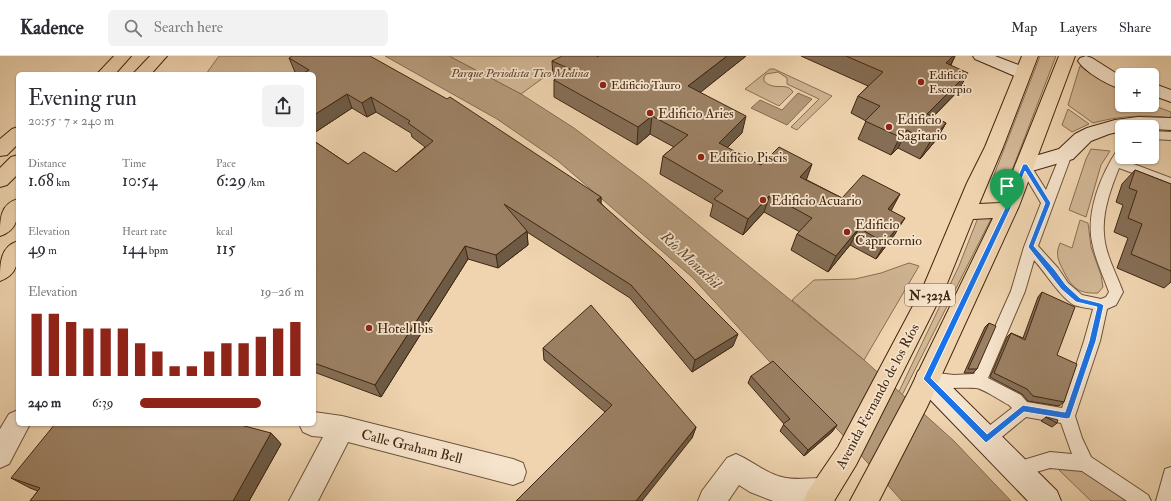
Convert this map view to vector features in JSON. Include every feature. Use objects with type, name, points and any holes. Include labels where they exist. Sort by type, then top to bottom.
[{"type":"main road","points":[[143,72],[160,56]]},
{"type":"main road","points":[[151,72],[160,56]]},
{"type":"main road","points":[[981,56],[1026,64]]},
{"type":"main road","name":"N-323A","points":[[870,492],[922,389],[1007,210],[1067,56]]},
{"type":"main road","points":[[1106,56],[1121,68]]},
{"type":"main road","points":[[1086,60],[1101,72],[1115,80]]},
{"type":"main road","points":[[101,72],[115,64]]},
{"type":"main road","name":"Avenida Fernando de los Ríos","points":[[712,501],[736,467],[760,483],[786,492],[822,496],[846,456],[935,286],[994,147],[1026,64]]},
{"type":"main road","points":[[1159,91],[1171,97]]},
{"type":"main road","points":[[1159,102],[1171,107]]},
{"type":"main road","points":[[1025,166],[1066,154],[1083,138],[1108,129],[1138,123],[1156,122],[1171,124]]},
{"type":"main road","points":[[0,150],[16,135]]},
{"type":"main road","points":[[0,180],[16,164]]},
{"type":"main road","points":[[0,228],[16,208]]},
{"type":"main road","points":[[966,212],[1007,210]]},
{"type":"main road","points":[[0,272],[16,252]]},
{"type":"main road","points":[[922,389],[986,439],[1047,501]]},
{"type":"main road","name":"Calle Graham Bell","points":[[316,425],[342,428],[513,472]]},
{"type":"main road","points":[[0,455],[16,426]]},
{"type":"main road","points":[[302,501],[342,428]]},
{"type":"lane","points":[[1159,136],[1171,136]]},
{"type":"lane","points":[[979,381],[1018,291],[1031,247],[1066,154]]},
{"type":"lane","points":[[1031,247],[1053,272],[1063,287],[1078,300],[1100,305],[1111,301],[1116,292],[1103,261],[1097,233],[1101,204],[1109,177],[1116,164]]},
{"type":"lane","points":[[1133,164],[1171,183]]},
{"type":"lane","points":[[1025,166],[1048,203]]},
{"type":"lane","points":[[1100,305],[1092,341],[1067,416],[1074,439],[1086,463],[1142,501]]},
{"type":"lane","points":[[922,389],[954,382],[979,381],[1015,400],[1023,409],[1067,416]]},
{"type":"lane","points":[[986,439],[1023,409]]},
{"type":"lane","points":[[1016,470],[1050,460],[1086,463]]},
{"type":"lane","points":[[1165,501],[1171,475]]},
{"type":"green space","points":[[219,56],[310,56],[297,72],[207,72]]},
{"type":"green space","name":"Parque Periodista Tico Medina","points":[[449,56],[601,56],[577,63],[547,75],[521,94]]},
{"type":"green space","points":[[1040,56],[1056,56],[1006,186],[992,180]]},
{"type":"green space","points":[[1080,66],[1115,87],[1115,112],[1159,112],[1159,108],[1171,112],[1171,118],[1132,116],[1093,123],[1068,105]]},
{"type":"green space","points":[[770,69],[774,69],[832,96],[797,130],[791,127],[819,99],[787,84],[787,78],[778,72],[766,74],[764,81],[772,86],[787,87],[793,92],[779,106],[745,89]]},
{"type":"green space","points":[[1068,109],[1089,124],[1072,132],[1062,125]]},
{"type":"green space","points":[[1091,149],[1110,151],[1101,165],[1086,217],[1069,210],[1086,159]]},
{"type":"green space","points":[[979,215],[993,215],[885,429],[882,427],[959,266]]},
{"type":"green space","points":[[1080,220],[1088,223],[1091,247],[1101,275],[1103,287],[1098,293],[1081,291],[1073,286],[1067,278],[1058,258],[1060,243],[1072,248]]},
{"type":"green space","points":[[909,263],[919,266],[864,360],[792,300],[814,280],[855,279],[881,273]]},
{"type":"green space","points":[[1063,467],[1072,468],[1089,474],[1105,484],[1126,501],[1091,501],[1059,470]]},
{"type":"water","name":"Río Monachil","points":[[385,56],[449,56],[521,94],[574,128],[646,182],[864,360],[954,441],[1011,501],[902,501],[840,432],[780,373],[692,277],[558,161],[497,119]]},
{"type":"water","points":[[798,93],[812,99],[787,125],[751,108],[760,100],[782,110]]},
{"type":"building","points":[[292,56],[370,56],[447,99],[450,97],[601,197],[597,200],[662,258],[738,334],[695,360],[631,285],[504,204],[527,231],[496,255],[465,246],[375,385],[316,364],[316,142],[348,164],[364,152],[396,172],[433,141],[408,123],[410,121],[371,97],[362,103],[347,94],[316,114],[316,72],[306,72],[309,70],[289,58]]},
{"type":"building","points":[[562,56],[727,56],[688,86],[746,116],[719,143],[761,165],[779,147],[812,164],[800,177],[842,198],[863,175],[900,194],[888,209],[905,218],[885,243],[859,228],[836,256],[797,234],[812,218],[770,195],[748,219],[714,199],[723,191],[663,156],[688,135],[652,116],[638,127],[554,80],[570,69],[552,61]]},
{"type":"building","points":[[846,56],[953,56],[946,63],[968,73],[927,114],[946,123],[930,142],[907,130],[900,137],[865,121],[880,106],[858,96],[883,72]]},
{"type":"building","points":[[1135,170],[1171,184],[1171,271],[1131,254],[1142,224],[1128,218],[1137,191],[1129,188]]},
{"type":"building","points":[[1042,292],[1075,307],[1057,355],[1077,364],[1064,402],[1033,396],[1027,389],[994,373],[1011,333],[1025,340]]},
{"type":"building","points":[[591,305],[696,427],[636,501],[516,501],[612,405],[543,348]]},
{"type":"building","points":[[989,323],[996,326],[977,369],[968,369]]},
{"type":"building","points":[[773,361],[837,425],[808,450],[783,424],[790,419],[751,376]]},
{"type":"building","points":[[1046,417],[1058,420],[1057,423]]},
{"type":"building","points":[[53,426],[245,426],[271,433],[233,501],[30,501],[40,488],[11,478]]},
{"type":"place","name":"Edificio Escorpio","points":[[921,82]]},
{"type":"place","name":"Edificio Tauro","points":[[603,85]]},
{"type":"place","name":"Edificio Aries","points":[[650,113]]},
{"type":"place","name":"Edificio Sagitario","points":[[889,127]]},
{"type":"place","name":"Edificio Piscis","points":[[701,157]]},
{"type":"place","name":"Edificio Acuario","points":[[763,200]]},
{"type":"place","name":"Edificio Capricornio","points":[[847,232]]},
{"type":"place","name":"Hotel Ibis","points":[[369,328]]},
{"type":"route","points":[[1025,166],[1048,203],[1031,247],[1053,272],[1063,287],[1078,300],[1100,305],[1092,341],[1067,416],[1023,409],[998,431],[986,439],[927,379],[1007,210],[1025,166]]}]
